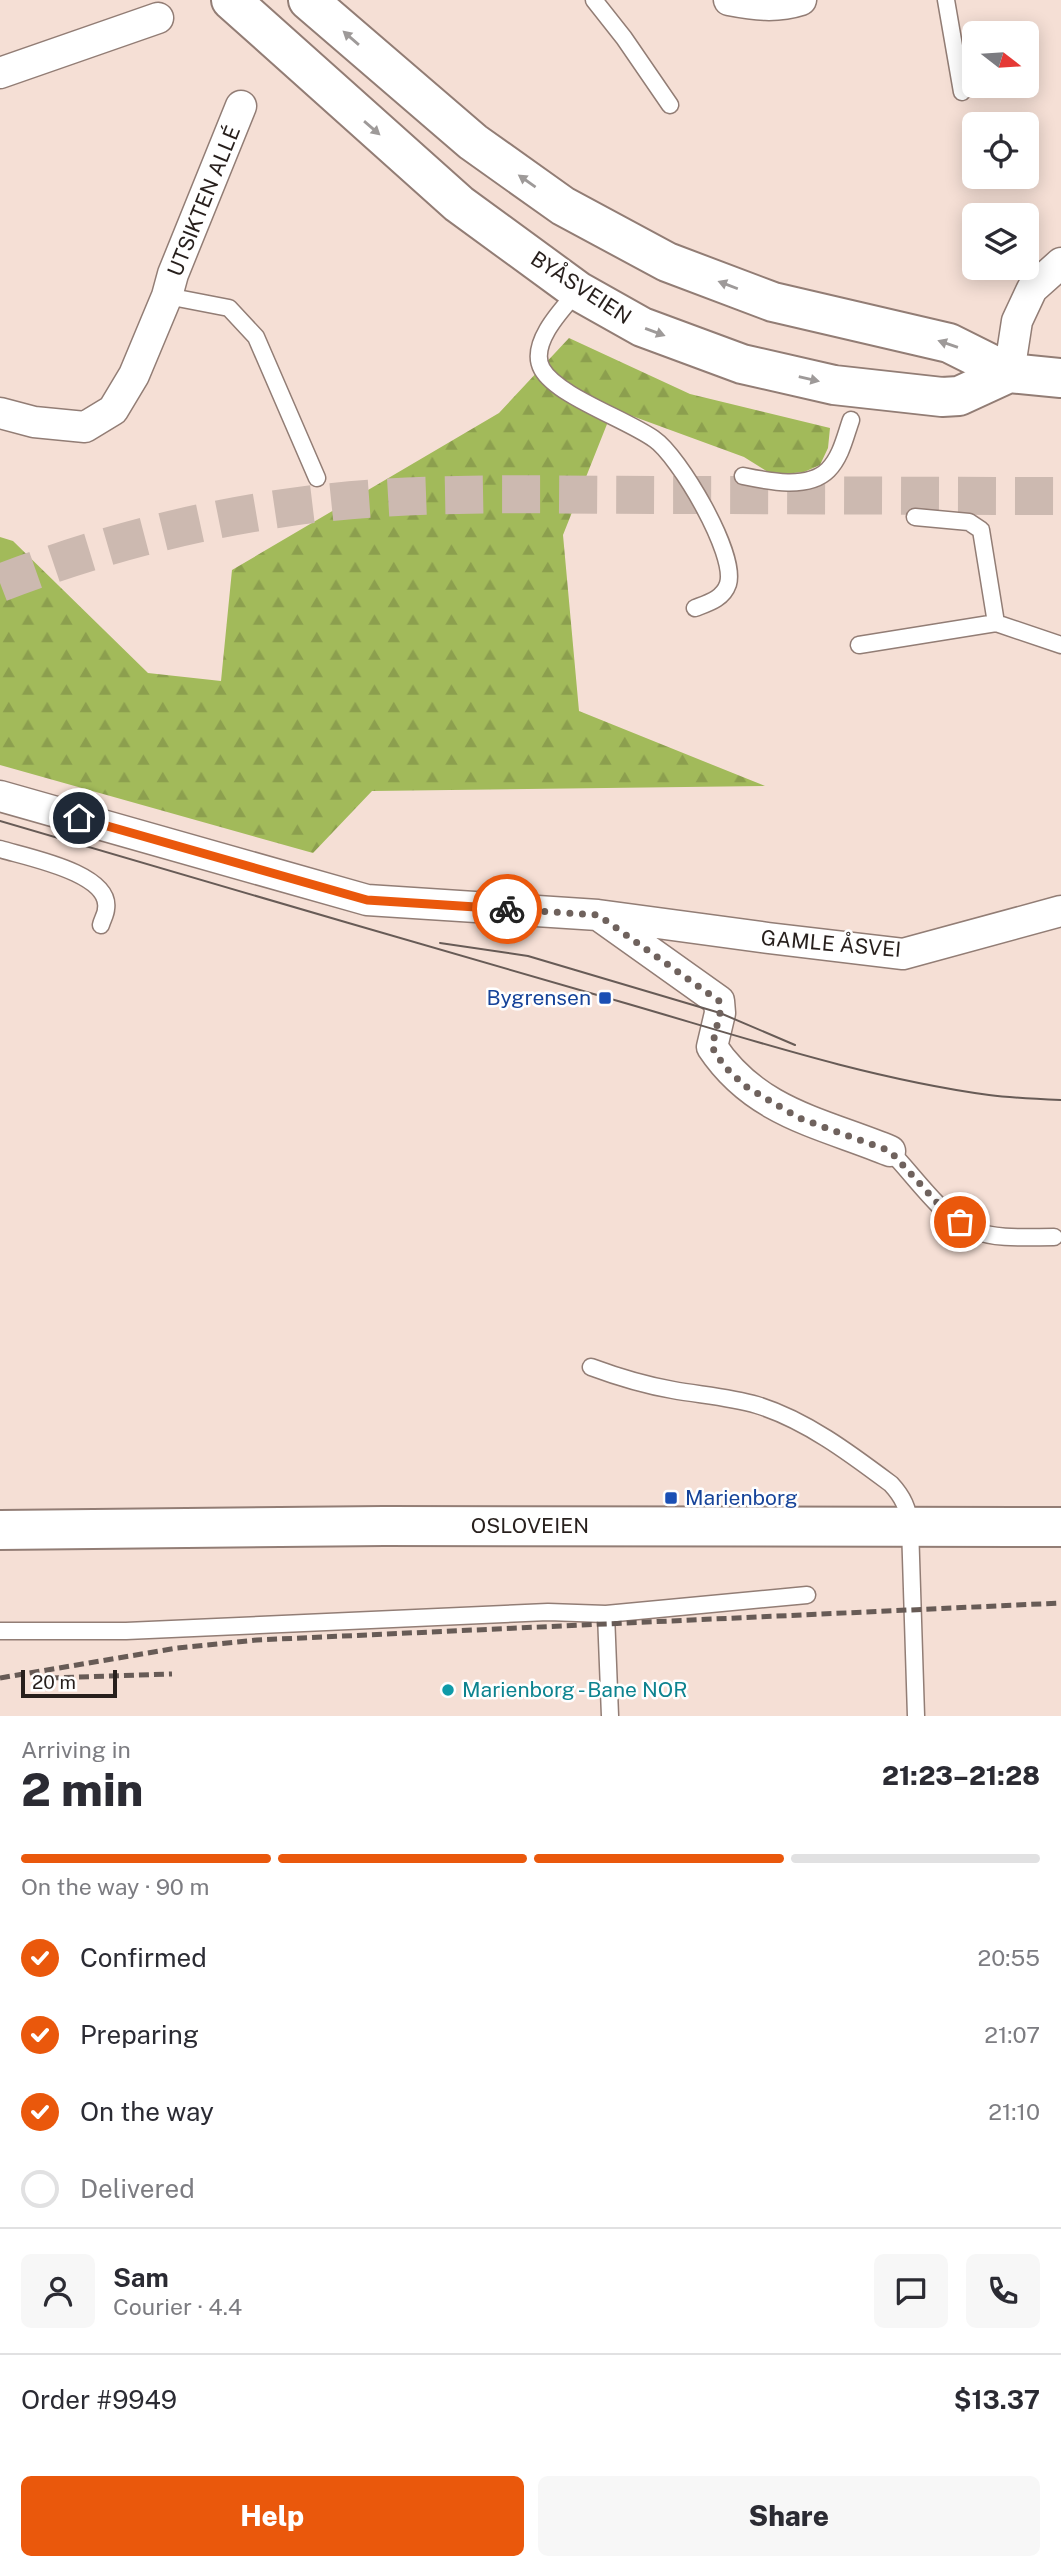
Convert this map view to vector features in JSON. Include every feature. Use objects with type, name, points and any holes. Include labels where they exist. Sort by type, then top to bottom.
[{"type":"main road","name":"BYÅSVEIEN","points":[[231,0],[459,204],[578,291],[642,327],[742,365],[834,385],[942,397],[959,396],[1009,373]]},
{"type":"main road","name":"BYÅSVEIEN","points":[[308,0],[473,142],[563,206],[667,262],[774,302],[949,343],[1009,373],[1061,377]]},
{"type":"main road","name":"OSLOVEIEN","points":[[0,1530],[384,1526],[1061,1527]]},
{"type":"street","points":[[729,0],[761,6],[786,5],[801,0]]},
{"type":"street","points":[[0,72],[159,18]]},
{"type":"street","name":"UTSIKTEN ALLÉ","points":[[0,413],[34,422],[85,427],[113,410],[134,375],[241,106]]},
{"type":"street","points":[[1009,373],[1017,321],[1032,289],[1061,263]]},
{"type":"street","name":"GAMLE ÅSVEI","points":[[0,796],[367,900],[598,915],[903,954],[1061,911]]},
{"type":"street","points":[[598,915],[719,1001],[720,1013],[712,1047],[724,1066],[745,1086],[799,1118],[890,1151]]},
{"type":"lane","points":[[594,0],[670,105]]},
{"type":"lane","points":[[946,0],[962,92]]},
{"type":"lane","points":[[578,291],[545,335],[539,351],[541,368],[557,387],[657,441],[678,463],[711,519],[728,565],[728,584],[715,601],[695,608]]},
{"type":"lane","name":"UTSIKTEN ALLÉ","points":[[167,296],[229,308],[256,337],[317,478]]},
{"type":"lane","points":[[743,476],[774,482],[803,482],[827,472],[841,451],[851,420]]},
{"type":"lane","points":[[915,517],[969,522],[981,530],[996,624]]},
{"type":"lane","points":[[859,645],[996,624],[1061,645]]},
{"type":"lane","points":[[0,849],[72,871],[90,880],[102,891],[107,907],[101,925]]},
{"type":"lane","points":[[890,1151],[942,1208],[972,1230],[1018,1237],[1054,1237]]},
{"type":"lane","points":[[590,1367],[633,1382],[759,1405],[816,1433],[891,1484],[908,1508],[911,1526],[916,1716]]},
{"type":"lane","points":[[0,1631],[126,1631],[548,1612],[606,1614],[807,1595]]},
{"type":"lane","points":[[606,1614],[610,1716]]},
{"type":"green space","points":[[569,338],[690,394],[830,428],[828,448],[820,465],[804,472],[773,475],[744,457],[613,409],[563,535],[579,711],[765,786],[372,791],[313,853],[0,765],[0,537],[13,541],[148,673],[221,681],[232,570],[499,413]]},
{"type":"tunnel","points":[[0,583],[71,558],[180,528],[291,507],[382,498],[474,495],[1061,496]]},
{"type":"tram line","points":[[0,821],[843,1066],[989,1095],[1061,1100]]},
{"type":"tram line","points":[[440,943],[528,956],[720,1013],[795,1045]]},
{"type":"railway","points":[[0,1678],[177,1648],[257,1640],[1061,1603]]},
{"type":"railway","points":[[49,1678],[172,1674]]},
{"type":"way so far","points":[[507,909],[598,915],[719,1001],[720,1013],[712,1047],[724,1066],[745,1086],[799,1118],[890,1151],[942,1208],[960,1222]]},
{"type":"place","name":"Bygrensen","points":[[605,998]]},
{"type":"place","name":"Marienborg","points":[[671,1498]]},
{"type":"place","name":"Marienborg - Bane NOR","points":[[448,1690]]},
{"type":"route","points":[[79,818],[367,900],[507,909]]}]
